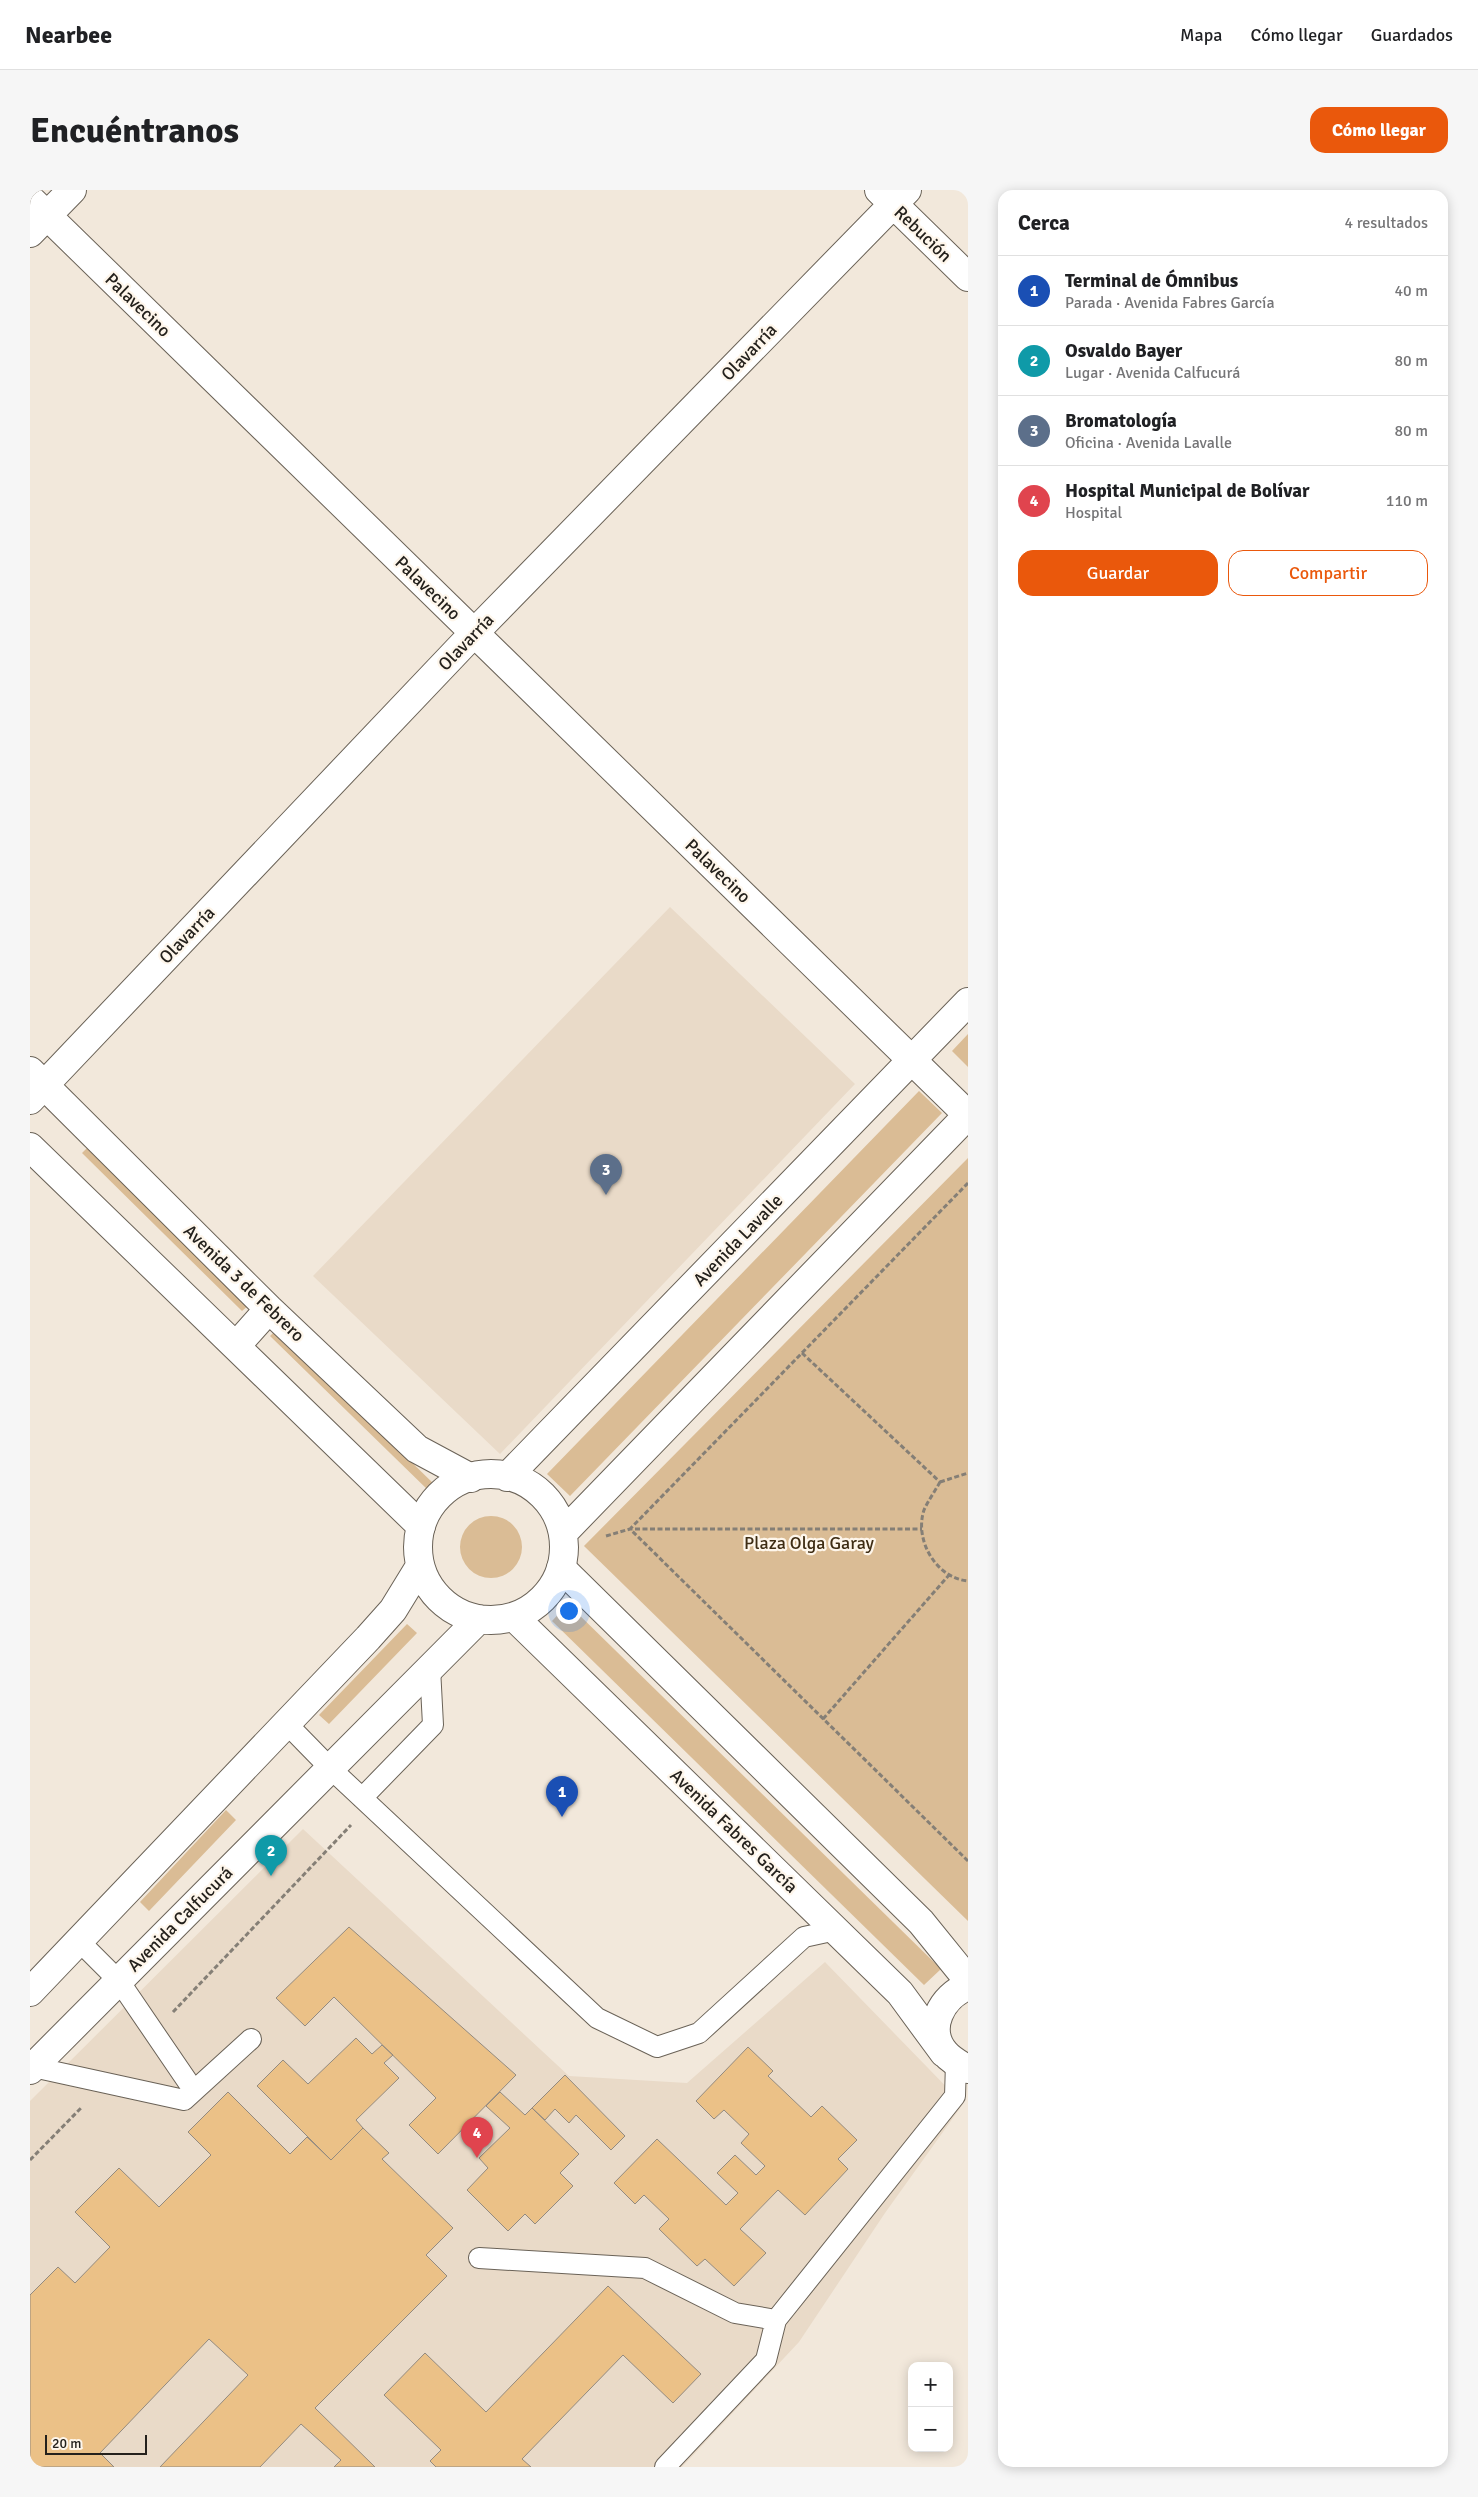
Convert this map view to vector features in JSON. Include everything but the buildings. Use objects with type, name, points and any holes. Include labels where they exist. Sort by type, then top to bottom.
[{"type":"street","points":[[36,216],[72,190]]},
{"type":"street","name":"Rebución","points":[[893,195],[968,277]]},
{"type":"street","name":"Olavarría","points":[[35,1085],[474,633],[893,195]]},
{"type":"street","name":"Palavecino","points":[[36,216],[474,633],[968,1115]]},
{"type":"street","name":"Avenida Lavalle","points":[[507,1476],[968,1002]]},
{"type":"street","name":"Avenida 3 de Febrero","points":[[35,1085],[417,1449],[471,1478]]},
{"type":"street","points":[[563,1550],[968,1115]]},
{"type":"street","points":[[30,1147],[421,1526]]},
{"type":"street","points":[[236,1346],[269,1309]]},
{"type":"street","points":[[500,1474],[507,1476],[522,1480],[543,1495],[558,1515],[563,1550],[554,1587],[537,1605],[514,1617],[490,1621],[466,1616],[444,1604],[429,1587],[420,1566],[418,1542],[421,1526],[436,1499],[454,1484],[471,1478],[500,1474]]},
{"type":"street","points":[[563,1550],[921,1922],[968,1980]]},
{"type":"street","points":[[30,1992],[287,1724],[392,1610],[420,1566]]},
{"type":"street","name":"Avenida Fabres García","points":[[514,1617],[900,1993],[956,2061]]},
{"type":"street","name":"Avenida Calfucurá","points":[[32,2068],[479,1619]]},
{"type":"street","points":[[956,2061],[938,2039],[936,2025],[939,2011],[946,1999],[958,1990],[968,1986]]},
{"type":"lane","points":[[366,1802],[433,1725],[430,1668]]},
{"type":"lane","points":[[287,1724],[330,1768],[597,2018],[657,2047],[699,2032],[804,1937],[836,1930]]},
{"type":"lane","points":[[79,1941],[119,1981],[194,2091]]},
{"type":"lane","points":[[32,2068],[184,2100],[251,2039]]},
{"type":"lane","points":[[665,2467],[766,2360],[776,2320],[955,2096],[956,2061]]},
{"type":"lane","points":[[480,2258],[645,2268],[735,2313],[776,2320]]},
{"type":"path","points":[[630,1529],[968,1183]]},
{"type":"path","points":[[802,1353],[940,1482]]},
{"type":"path","points":[[968,1473],[940,1482],[924,1510],[922,1529],[925,1546],[934,1563],[949,1575],[968,1581]]},
{"type":"path","points":[[563,1550],[630,1529],[922,1529]]},
{"type":"path","points":[[630,1529],[968,1861]]},
{"type":"path","points":[[823,1719],[949,1575]]},
{"type":"path","points":[[153,2032],[366,1802]]},
{"type":"path","points":[[30,2160],[106,2083]]},
{"type":"shaded area","points":[[670,907],[855,1084],[500,1454],[313,1276]]},
{"type":"shaded area","points":[[303,1829],[569,2076],[687,2083],[825,1962],[963,2104],[885,2213],[799,2342],[682,2467],[30,2467],[30,2101]]},
{"type":"green space","points":[[968,1034],[968,1067],[952,1051]]},
{"type":"green space","points":[[919,1091],[942,1113],[570,1496],[547,1474]]},
{"type":"green space","points":[[88,1147],[249,1305],[242,1311],[82,1153]]},
{"type":"green space","name":"Plaza Olga Garay","points":[[968,1158],[968,1921],[584,1546]]},
{"type":"green space","points":[[276,1330],[437,1487],[431,1493],[270,1336]]},
{"type":"green space","points":[[485,1516],[497,1516],[513,1525],[520,1535],[522,1547],[520,1559],[513,1569],[497,1578],[485,1578],[474,1573],[465,1564],[460,1553],[460,1541],[465,1530],[474,1521]]},
{"type":"green space","points":[[568,1604],[941,1969],[924,1985],[552,1621]]},
{"type":"green space","points":[[407,1624],[417,1633],[329,1724],[319,1715]]},
{"type":"green space","points":[[226,1810],[236,1820],[149,1911],[140,1902]]},
{"type":"place","name":"Bromatología","points":[[606,1195]]},
{"type":"place","name":"Terminal de Ómnibus","points":[[562,1817]]},
{"type":"place","name":"Osvaldo Bayer","points":[[271,1876]]},
{"type":"place","name":"Hospital Municipal de Bolívar","points":[[477,2158]]}]
